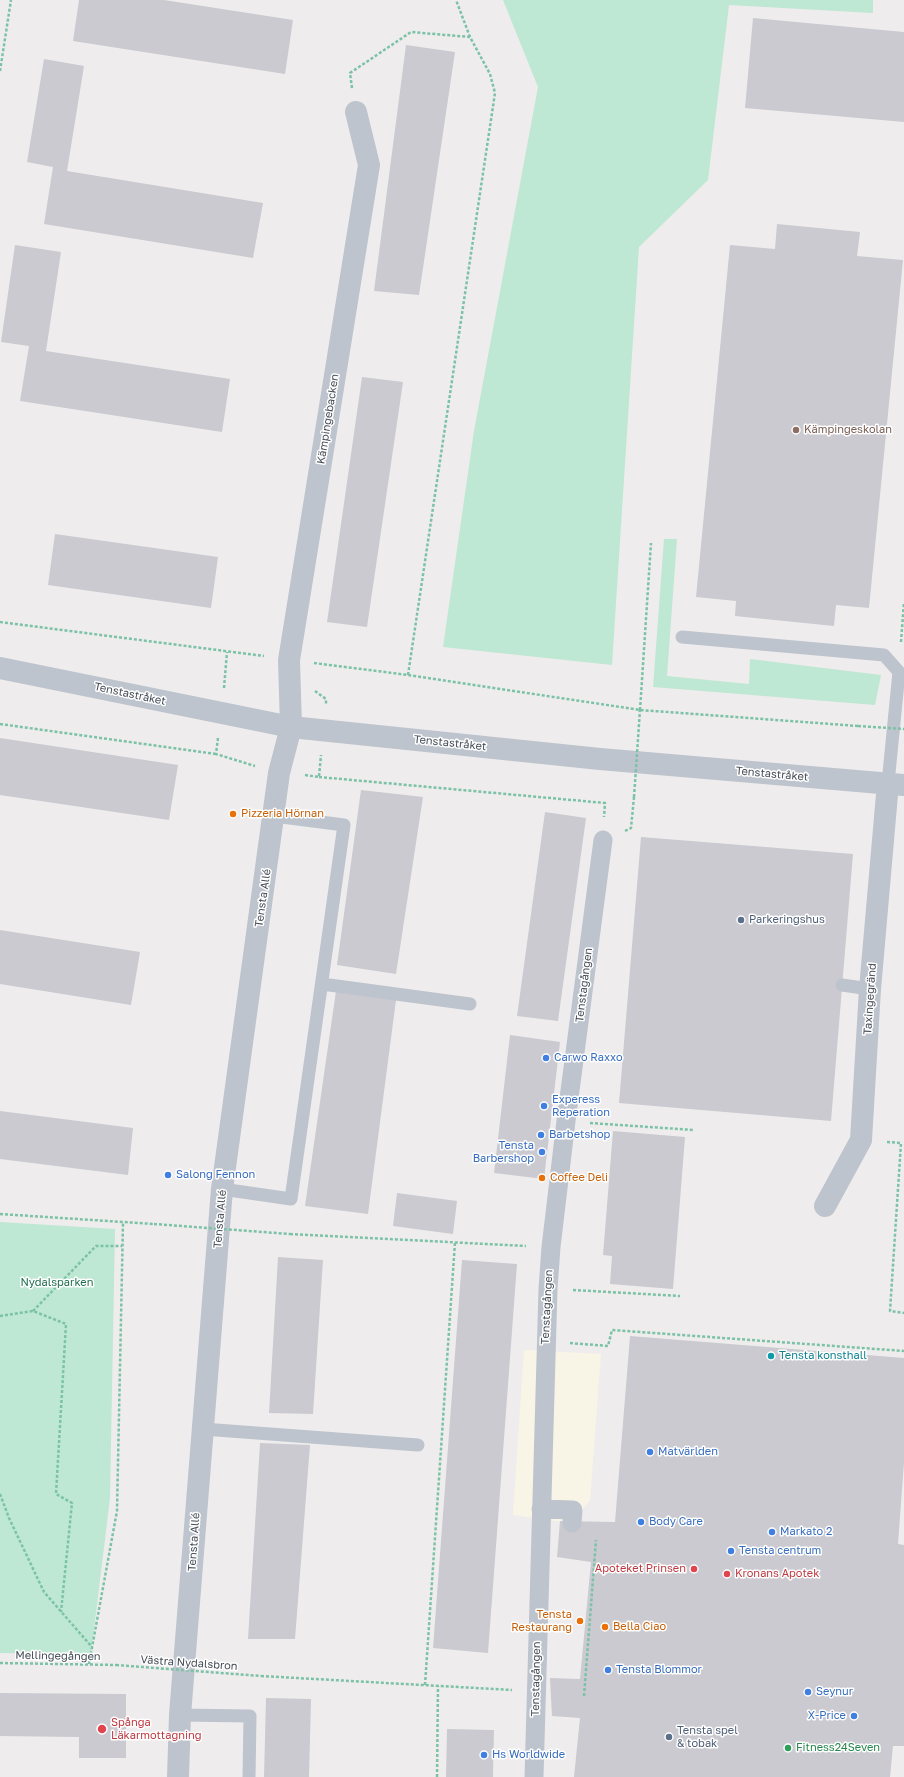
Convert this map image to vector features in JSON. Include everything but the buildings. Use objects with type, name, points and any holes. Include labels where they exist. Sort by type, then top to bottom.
[{"type":"street","name":"Kämpingebacken","points":[[290,727],[297,661],[369,165],[356,112]]},
{"type":"street","name":"Tenstastråket","points":[[0,668],[290,727],[600,759],[896,784]]},
{"type":"street","name":"Tensta Allé","points":[[178,1777],[180,1715],[222,1189],[279,773],[290,727]]},
{"type":"street","name":"Taxingegränd","points":[[825,1206],[861,1140],[870,989],[896,784]]},
{"type":"street","name":"Tenstagången","points":[[534,1777],[545,1342],[551,1247],[603,840]]},
{"type":"street","points":[[541,1509],[573,1510],[572,1523]]},
{"type":"lane","points":[[682,638],[884,655],[899,672],[896,784]]},
{"type":"lane","points":[[222,1189],[291,1198],[322,984],[344,825],[274,816]]},
{"type":"lane","points":[[322,984],[470,1004]]},
{"type":"lane","points":[[842,985],[870,989]]},
{"type":"lane","points":[[202,1429],[418,1445]]},
{"type":"lane","points":[[180,1715],[250,1716],[248,1777]]},
{"type":"path","points":[[0,71],[11,0]]},
{"type":"path","points":[[408,675],[495,93],[490,74],[470,37],[456,0]]},
{"type":"path","points":[[356,112],[350,73],[410,32],[470,37]]},
{"type":"path","points":[[319,776],[605,803],[603,840],[631,828],[651,543]]},
{"type":"path","points":[[899,672],[904,602]]},
{"type":"path","points":[[0,622],[408,675],[640,710],[904,730]]},
{"type":"path","points":[[0,724],[216,754]]},
{"type":"path","points":[[566,1121],[694,1130]]},
{"type":"path","points":[[861,1140],[901,1143],[890,1311],[904,1312]]},
{"type":"path","points":[[0,1214],[290,1234],[551,1247]]},
{"type":"path","points":[[89,1664],[117,1511],[123,1222]]},
{"type":"path","points":[[425,1685],[455,1242]]},
{"type":"path","points":[[33,1311],[96,1246],[122,1246]]},
{"type":"path","points":[[548,1289],[680,1296]]},
{"type":"path","points":[[0,1316],[33,1311],[66,1324],[56,1494],[72,1503],[61,1612]]},
{"type":"path","points":[[545,1342],[608,1346],[612,1330],[904,1351]]},
{"type":"path","points":[[0,1494],[9,1518],[44,1592],[92,1648]]},
{"type":"path","points":[[584,1696],[596,1540]]},
{"type":"path","name":"Mellingegången","points":[[0,1663],[116,1665]]},
{"type":"path","name":"Västra Nydalsbron","points":[[116,1665],[261,1676],[536,1691]]},
{"type":"path","points":[[437,1777],[438,1686]]},
{"type":"shaded area","points":[[524,1350],[601,1354],[590,1500],[572,1523],[513,1515]]},
{"type":"green space","points":[[503,0],[873,0],[873,13],[729,5],[708,180],[639,247],[612,665],[443,647],[474,431],[538,87]]},
{"type":"green space","points":[[664,539],[677,539],[667,676],[749,684],[750,659],[881,675],[875,705],[653,687]]},
{"type":"green space","name":"Nydalsparken","points":[[0,1222],[115,1229],[110,1498],[91,1654],[0,1653]]},
{"type":"place","name":"Kämpingeskolan","points":[[796,430]]},
{"type":"place","name":"Pizzeria Hörnan","points":[[233,814]]},
{"type":"place","name":"Parkeringshus","points":[[741,920]]},
{"type":"place","name":"Carwo Raxxo","points":[[546,1058]]},
{"type":"place","name":"Experess Reperation","points":[[544,1106]]},
{"type":"place","name":"Barbetshop","points":[[541,1135]]},
{"type":"place","name":"Tensta Barbershop","points":[[542,1152]]},
{"type":"place","name":"Salong Fennon","points":[[168,1175]]},
{"type":"place","name":"Coffee Deli","points":[[542,1178]]},
{"type":"place","name":"Tensta konsthall","points":[[771,1356]]},
{"type":"place","name":"Matvärlden","points":[[650,1452]]},
{"type":"place","name":"Body Care","points":[[641,1522]]},
{"type":"place","name":"Markato 2","points":[[772,1532]]},
{"type":"place","name":"Tensta centrum","points":[[731,1551]]},
{"type":"place","name":"Apoteket Prinsen","points":[[694,1569]]},
{"type":"place","name":"Kronans Apotek","points":[[727,1574]]},
{"type":"place","name":"Tensta Restaurang","points":[[580,1621]]},
{"type":"place","name":"Bella Ciao","points":[[605,1627]]},
{"type":"place","name":"Tensta Blommor","points":[[608,1670]]},
{"type":"place","name":"Seynur","points":[[808,1692]]},
{"type":"place","name":"X-Price","points":[[854,1716]]},
{"type":"place","name":"Spånga Läkarmottagning","points":[[102,1729]]},
{"type":"place","name":"Tensta spel & tobak","points":[[669,1737]]},
{"type":"place","name":"Fitness24Seven","points":[[788,1748]]},
{"type":"place","name":"Hs Worldwide","points":[[484,1755]]}]
